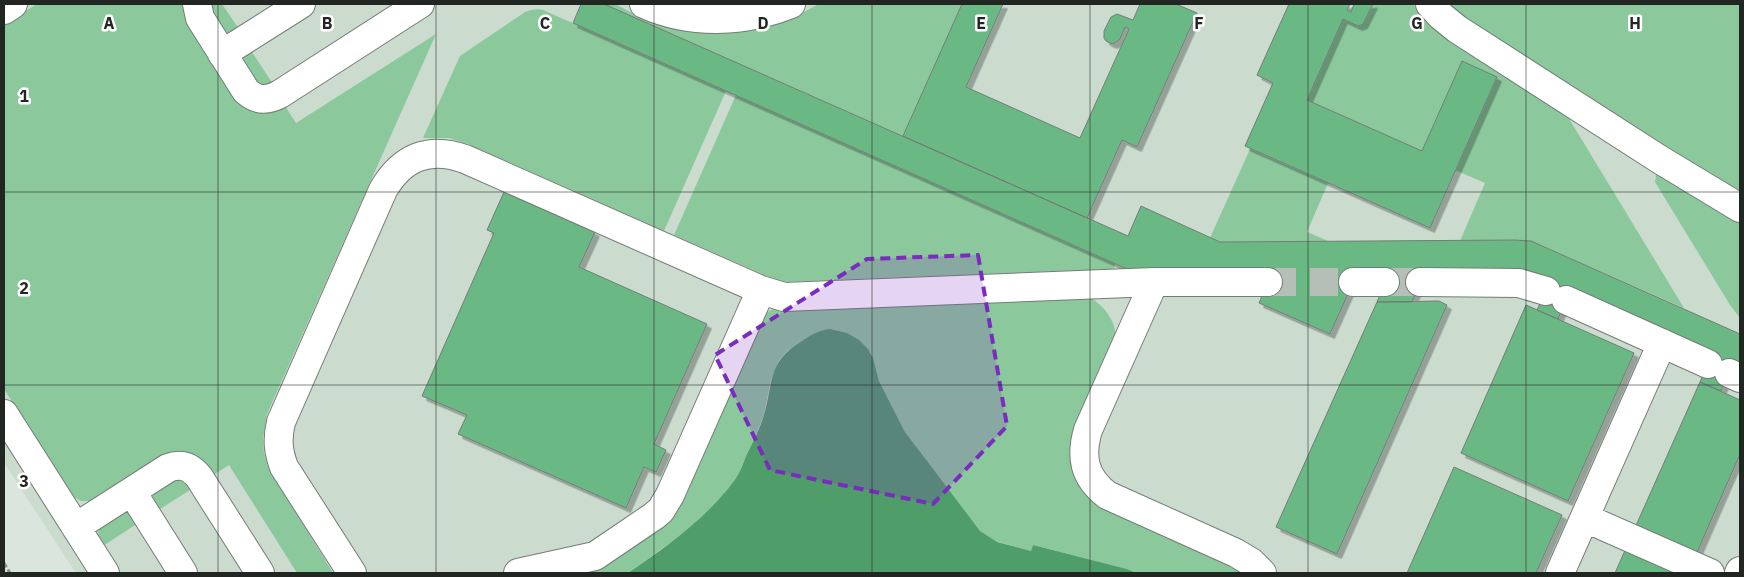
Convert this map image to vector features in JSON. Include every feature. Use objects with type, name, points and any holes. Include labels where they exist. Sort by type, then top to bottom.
[{"type":"lane","points":[[4,10],[13,4]]},
{"type":"lane","points":[[197,4],[200,18],[246,91],[253,97],[268,99],[280,94],[420,4]]},
{"type":"lane","points":[[222,54],[300,4]]},
{"type":"lane","points":[[644,4],[686,17],[713,20],[756,15],[791,4]]},
{"type":"lane","points":[[1430,4],[1457,29],[1659,159],[1740,208]]},
{"type":"lane","points":[[352,573],[284,467],[279,450],[279,432],[281,422],[383,190],[399,168],[418,157],[439,153],[456,156],[776,296],[791,297],[1154,282],[1268,282]]},
{"type":"lane","points":[[1154,282],[1088,430],[1083,454],[1087,470],[1096,484],[1107,495],[1236,553],[1251,562],[1262,573]]},
{"type":"lane","points":[[1353,282],[1385,282]]},
{"type":"lane","points":[[1420,282],[1519,283],[1556,296],[1726,371]]},
{"type":"lane","points":[[518,573],[594,556],[660,510],[670,495],[761,290]]},
{"type":"lane","points":[[1560,573],[1662,343]]},
{"type":"lane","points":[[4,414],[105,573]]},
{"type":"lane","points":[[76,527],[173,466],[178,465],[190,468],[199,477],[260,573]]},
{"type":"lane","points":[[132,492],[183,573]]},
{"type":"lane","points":[[1585,518],[1710,573]]},
{"type":"path","points":[[4,563],[10,573]]},
{"type":"highlighted area","points":[[978,255],[1007,426],[933,504],[770,470],[715,355],[867,259]]},
{"type":"shaded area","points":[[4,4],[1488,4],[1740,166],[1740,573],[76,573],[4,463]]},
{"type":"shaded area","points":[[37,4],[184,4],[185,17],[190,27],[250,109],[261,112],[285,106],[296,123],[436,34],[267,414],[263,439],[268,467],[333,573],[297,573],[229,465],[212,476],[206,468],[91,501],[81,501],[69,492],[4,389],[4,25]]},
{"type":"shaded area","points":[[208,4],[222,4],[239,29],[228,33],[221,30]]},
{"type":"shaded area","points":[[604,4],[615,4],[638,16],[720,33],[758,28],[798,15],[819,4],[962,4],[903,136]]},
{"type":"shaded area","points":[[1373,4],[1413,4],[1425,19],[1568,117],[1684,308],[1531,241],[1460,241],[1485,183],[1455,170],[1496,77],[1462,62],[1422,151],[1307,100],[1343,19],[1358,26],[1363,24]]},
{"type":"shaded area","points":[[1448,4],[1740,4],[1740,193],[1466,19]]},
{"type":"shaded area","points":[[538,9],[726,91],[664,231],[468,144],[449,138],[423,138],[460,56],[525,12]]},
{"type":"shaded area","points":[[250,49],[273,84],[260,87],[243,64],[244,55]]},
{"type":"shaded area","points":[[736,95],[1115,264],[1114,269],[782,282],[674,235]]},
{"type":"shaded area","points":[[1250,149],[1328,183],[1307,232],[1328,241],[1220,242],[1210,238]]},
{"type":"shaded area","points":[[1656,175],[1663,175],[1740,222],[1740,318],[1730,305],[1655,182]]},
{"type":"shaded area","points":[[1091,298],[1108,314],[1116,336],[1078,465],[1228,559],[1243,573],[1136,573],[1033,545],[1031,551],[991,540],[980,531],[961,508],[905,432],[879,381],[871,353],[835,330],[824,330],[810,336],[788,350],[779,360],[771,380],[763,418],[736,479],[700,521],[628,573],[557,573],[654,525],[763,315],[771,310],[785,305]]},
{"type":"shaded area","points":[[830,329],[847,333],[859,340],[868,349],[873,358],[879,381],[905,432],[980,531],[997,542],[1031,551],[1033,545],[1136,573],[628,573],[685,532],[723,495],[738,475],[761,425],[777,365],[791,349],[802,341],[819,332]]},
{"type":"shaded area","points":[[181,476],[193,488],[157,511],[152,502],[154,492]]},
{"type":"shaded area","points":[[124,511],[129,512],[138,523],[103,546],[98,537],[99,527]]},
{"type":"building","points":[[581,4],[604,4],[1128,236],[1141,206],[1220,242],[1531,241],[1740,334],[1740,366],[1730,371],[1721,391],[1700,382],[1710,359],[1568,296],[1558,319],[1537,310],[1546,290],[1420,282],[1412,302],[1377,302],[1385,282],[1355,278],[1330,334],[1259,303],[1268,282],[1136,273],[573,23]]},
{"type":"building","points":[[962,4],[1003,4],[966,87],[1080,138],[1129,29],[1125,27],[1120,39],[1115,43],[1112,44],[1106,41],[1104,31],[1111,17],[1117,14],[1133,20],[1140,4],[1176,4],[1197,13],[1137,147],[1122,140],[1087,218],[903,136]]},
{"type":"building","points":[[1289,4],[1350,4],[1347,10],[1351,12],[1354,4],[1373,4],[1363,24],[1358,26],[1343,19],[1307,100],[1422,151],[1462,61],[1497,77],[1430,228],[1245,146],[1273,83],[1257,75]]},
{"type":"building","points":[[504,192],[595,232],[579,267],[707,324],[654,444],[666,450],[656,472],[644,467],[626,508],[458,434],[467,415],[422,396],[494,233],[487,230]]},
{"type":"building","points":[[1439,301],[1447,305],[1337,554],[1276,527],[1377,302]]},
{"type":"building","points":[[1526,305],[1634,353],[1568,501],[1461,453]]},
{"type":"building","points":[[1700,382],[1740,400],[1740,454],[1695,557],[1634,530]]},
{"type":"building","points":[[1454,467],[1562,515],[1536,573],[1407,573]]},
{"type":"building","points":[[1627,546],[1687,573],[1615,573]]},
{"type":"tunnel","points":[[1268,282],[1353,282]]},
{"type":"tunnel","points":[[1385,282],[1420,282]]}]
